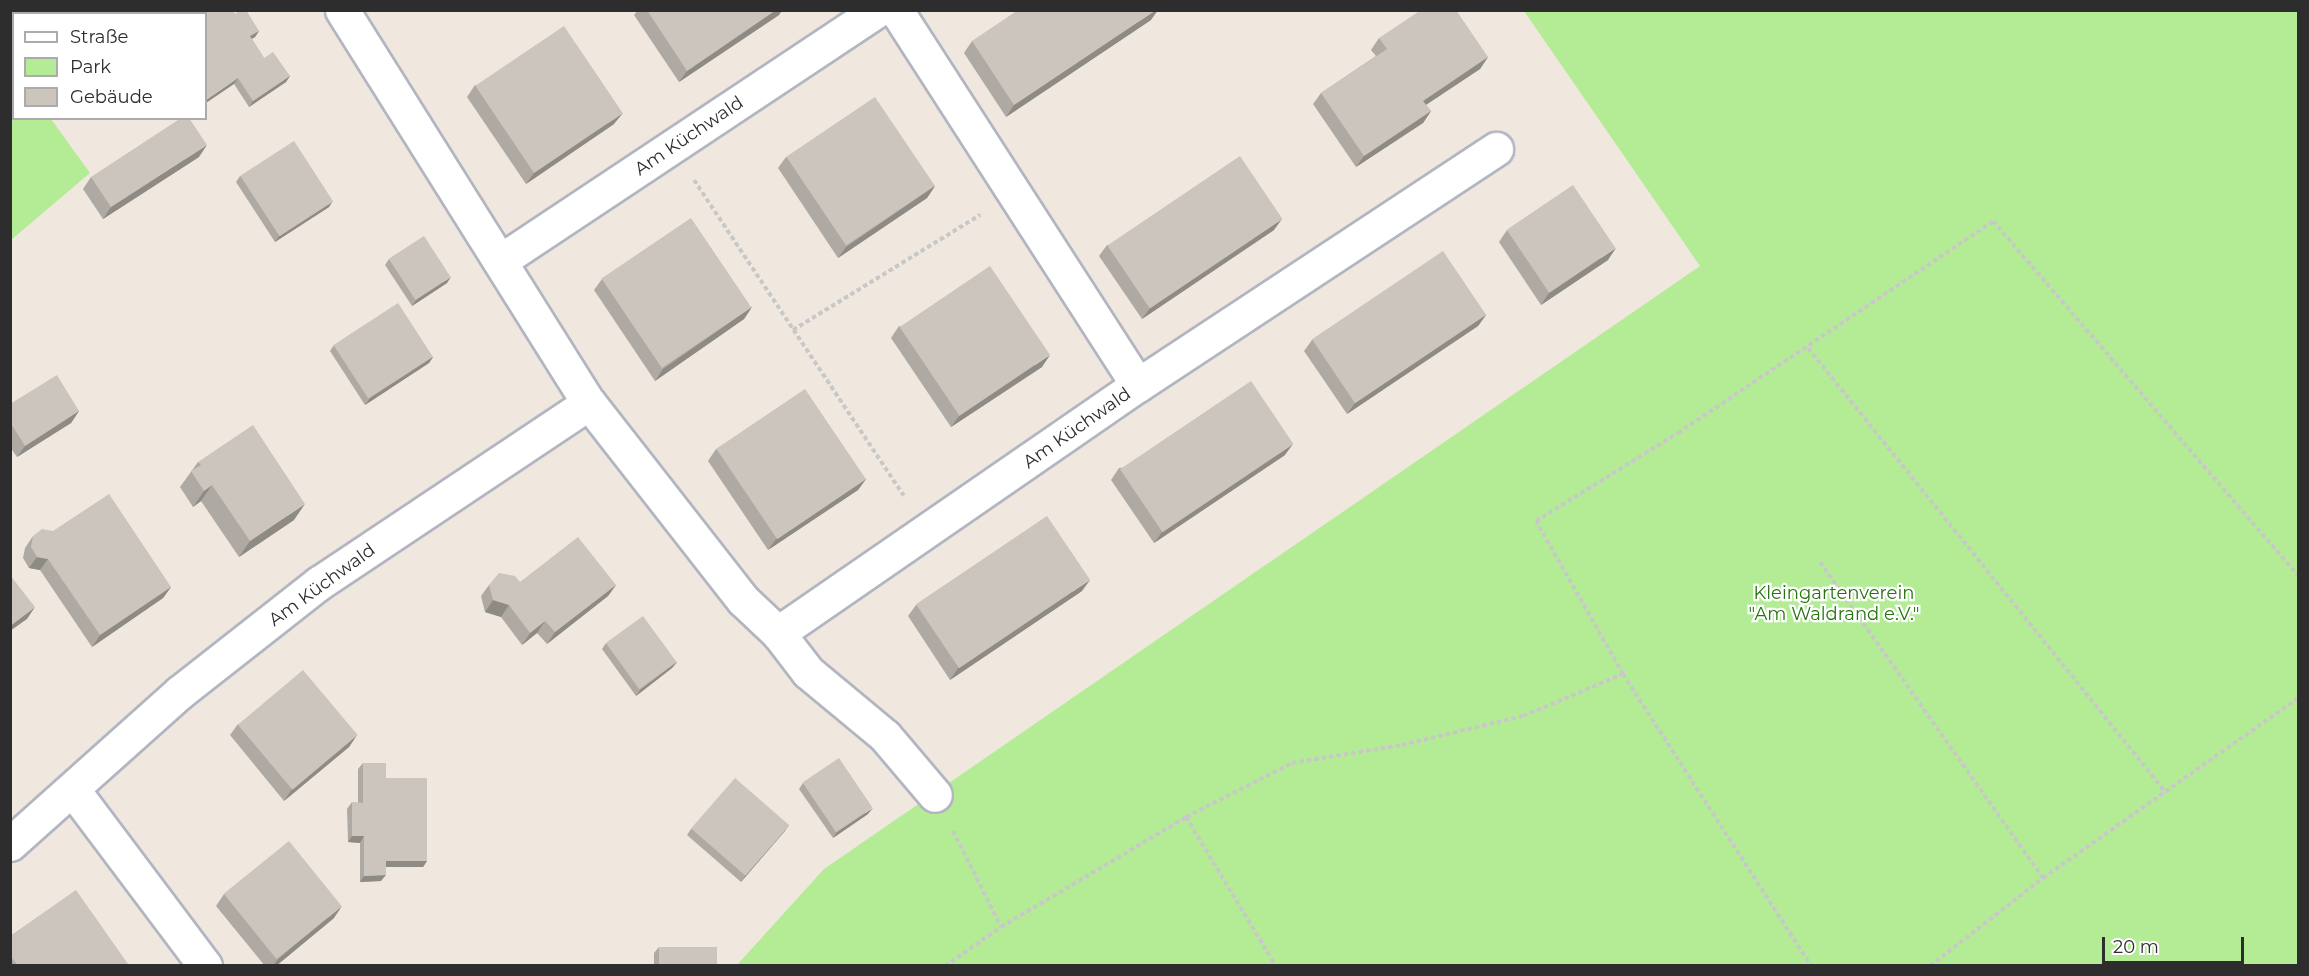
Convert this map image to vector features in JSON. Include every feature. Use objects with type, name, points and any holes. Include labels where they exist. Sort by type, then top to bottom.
[{"type":"street","points":[[342,10],[589,403],[743,600],[778,633],[808,672],[885,736],[935,795]]},
{"type":"street","name":"Am Küchwald","points":[[500,261],[878,10]]},
{"type":"street","name":"Am Küchwald","points":[[896,10],[1138,385]]},
{"type":"street","name":"Am Küchwald","points":[[778,633],[1138,385],[1496,149]]},
{"type":"street","name":"Am Küchwald","points":[[10,844],[180,692],[319,583],[589,403]]},
{"type":"street","points":[[73,790],[205,966]]},
{"type":"path","points":[[672,148],[906,500]]},
{"type":"path","points":[[794,330],[982,214]]},
{"type":"path","points":[[1811,966],[1623,674],[1536,521],[1808,348],[1993,221],[2298,575]]},
{"type":"path","points":[[1808,348],[2166,793]]},
{"type":"path","points":[[1820,562],[2043,878]]},
{"type":"path","points":[[945,966],[1001,927],[1186,817],[1292,763],[1402,745],[1523,716],[1623,674]]},
{"type":"path","points":[[1930,966],[2043,878],[2298,698]]},
{"type":"path","points":[[935,795],[1001,927]]},
{"type":"path","points":[[1186,817],[1276,966]]},
{"type":"green space","name":"Kleingartenverein \"Am Waldrand e.V.\"","points":[[1524,11],[2298,11],[2298,965],[736,966],[824,869],[1700,266]]},
{"type":"green space","points":[[11,62],[12,120],[52,120],[90,173],[11,240]]},
{"type":"building","points":[[188,10],[232,10],[235,14],[240,10],[246,10],[259,31],[250,36],[264,58],[273,52],[290,76],[253,101],[238,78],[207,99],[207,12],[186,12]]},
{"type":"building","points":[[647,10],[776,10],[687,71]]},
{"type":"building","points":[[1018,10],[1156,10],[1014,105],[972,41]]},
{"type":"building","points":[[1421,10],[1456,10],[1488,57],[1423,101],[1431,111],[1364,156],[1321,93],[1387,49],[1379,38]]},
{"type":"building","points":[[564,26],[623,113],[534,173],[475,86]]},
{"type":"building","points":[[875,97],[935,186],[846,246],[786,157]]},
{"type":"building","points":[[178,120],[190,120],[207,145],[111,207],[91,177]]},
{"type":"building","points":[[294,141],[333,201],[280,236],[240,176]]},
{"type":"building","points":[[1240,156],[1282,219],[1150,308],[1107,245]]},
{"type":"building","points":[[1573,185],[1615,248],[1549,293],[1507,230]]},
{"type":"building","points":[[691,218],[751,308],[662,368],[601,278]]},
{"type":"building","points":[[424,236],[451,277],[415,300],[389,259]]},
{"type":"building","points":[[1443,251],[1486,315],[1355,403],[1312,339]]},
{"type":"building","points":[[990,266],[1050,355],[959,416],[900,327]]},
{"type":"building","points":[[398,303],[433,357],[368,399],[333,345]]},
{"type":"building","points":[[57,375],[79,411],[25,446],[10,422],[10,404]]},
{"type":"building","points":[[1251,381],[1293,444],[1163,532],[1120,469]]},
{"type":"building","points":[[805,389],[866,479],[777,539],[716,449]]},
{"type":"building","points":[[253,425],[305,504],[250,541],[212,485],[204,491],[191,471],[201,465],[198,462]]},
{"type":"building","points":[[109,494],[171,587],[100,635],[48,559],[37,557],[31,547],[33,536],[42,529],[53,531]]},
{"type":"building","points":[[1047,516],[1090,580],[959,668],[916,604]]},
{"type":"building","points":[[578,537],[616,585],[555,632],[545,621],[530,633],[509,605],[493,600],[489,585],[499,573],[515,576],[520,582]]},
{"type":"building","points":[[10,575],[35,607],[10,626]]},
{"type":"building","points":[[643,616],[677,662],[639,689],[606,643]]},
{"type":"building","points":[[303,670],[358,735],[293,790],[238,725]]},
{"type":"building","points":[[839,758],[873,808],[836,832],[803,783]]},
{"type":"building","points":[[363,763],[386,763],[386,778],[427,778],[427,861],[386,861],[386,875],[364,876],[364,836],[352,836],[352,802],[363,803]]},
{"type":"building","points":[[735,778],[789,825],[745,876],[691,829]]},
{"type":"building","points":[[289,841],[342,906],[277,959],[224,894]]},
{"type":"building","points":[[76,890],[128,964],[126,966],[18,966],[10,955],[10,936]]},
{"type":"building","points":[[659,947],[717,947],[717,966],[659,966]]}]
